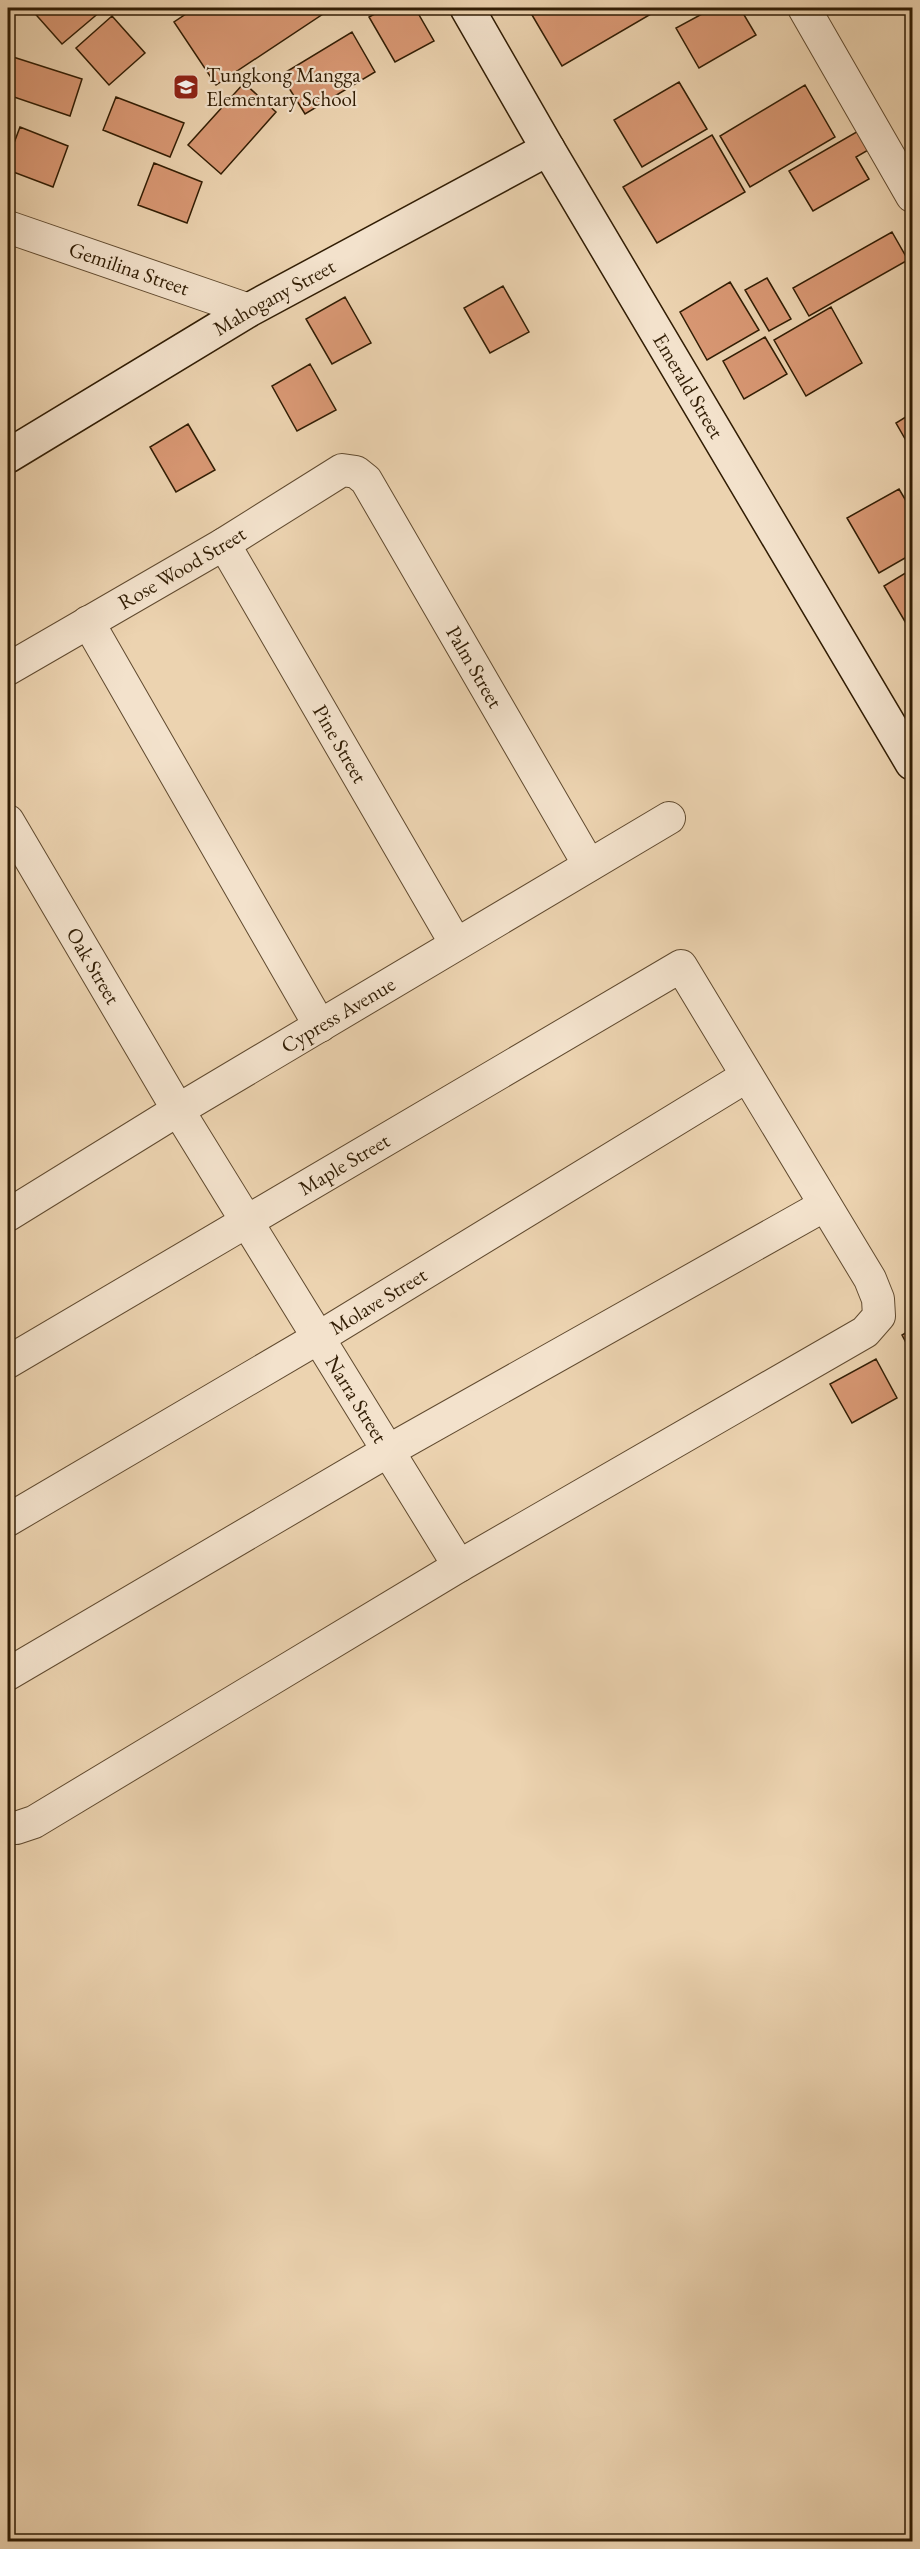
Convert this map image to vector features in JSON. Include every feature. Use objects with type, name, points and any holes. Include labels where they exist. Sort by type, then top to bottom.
[{"type":"street","name":"Emerald Street","points":[[467,8],[548,149],[912,763]]},
{"type":"street","points":[[804,8],[912,195]]},
{"type":"street","name":"Mahogany Street","points":[[8,456],[249,310],[548,149]]},
{"type":"street","name":"Gemilina Street","points":[[8,227],[249,310]]},
{"type":"street","name":"Rose Wood Street","points":[[8,669],[224,544],[342,470],[356,472]]},
{"type":"street","name":"Palm Street","points":[[356,472],[366,480],[589,865]]},
{"type":"street","name":"Pine Street","points":[[224,544],[456,944]]},
{"type":"street","points":[[88,622],[320,1026]]},
{"type":"street","name":"Cypress Avenue","points":[[8,1215],[178,1110],[669,818]]},
{"type":"street","name":"Oak Street","points":[[8,821],[178,1110]]},
{"type":"street","name":"Maple Street","points":[[8,1362],[681,966],[747,1077]]},
{"type":"street","points":[[8,1827],[16,1828],[34,1822],[459,1566],[865,1332],[879,1316],[878,1299],[870,1279],[747,1077]]},
{"type":"street","name":"Molave Street","points":[[8,1520],[318,1338],[747,1077]]},
{"type":"street","name":"Narra Street","points":[[178,1110],[459,1566]]},
{"type":"street","points":[[8,1674],[388,1451],[825,1205]]},
{"type":"building","points":[[30,8],[98,8],[101,11],[62,44]]},
{"type":"building","points":[[195,8],[332,8],[216,85],[174,22]]},
{"type":"building","points":[[386,8],[415,8],[434,41],[395,62],[369,17]]},
{"type":"building","points":[[545,8],[647,8],[651,14],[562,66],[532,15]]},
{"type":"building","points":[[713,8],[740,8],[756,35],[699,68],[676,28]]},
{"type":"building","points":[[112,16],[145,53],[109,85],[76,48]]},
{"type":"building","points":[[352,32],[375,72],[305,114],[281,75]]},
{"type":"building","points":[[10,56],[82,79],[70,116],[8,95]]},
{"type":"building","points":[[679,82],[707,129],[642,167],[614,120]]},
{"type":"building","points":[[244,83],[276,112],[221,174],[188,145]]},
{"type":"building","points":[[805,85],[835,137],[750,187],[720,136]]},
{"type":"building","points":[[116,97],[184,123],[170,157],[103,130]]},
{"type":"building","points":[[20,127],[68,146],[53,187],[8,170],[8,159]]},
{"type":"building","points":[[860,130],[870,149],[856,157],[869,179],[813,211],[789,171]]},
{"type":"building","points":[[712,135],[745,192],[657,243],[623,187]]},
{"type":"building","points":[[154,163],[202,182],[187,223],[138,205]]},
{"type":"building","points":[[892,232],[908,260],[809,316],[793,288]]},
{"type":"building","points":[[767,278],[791,319],[769,331],[745,290]]},
{"type":"building","points":[[730,282],[759,330],[707,360],[680,312]]},
{"type":"building","points":[[503,286],[529,332],[490,353],[464,308]]},
{"type":"building","points":[[345,297],[371,343],[332,364],[306,319]]},
{"type":"building","points":[[831,307],[862,363],[806,396],[774,340]]},
{"type":"building","points":[[765,337],[787,374],[744,399],[723,361]]},
{"type":"building","points":[[310,364],[336,410],[297,431],[272,386]]},
{"type":"building","points":[[912,413],[912,451],[896,423]]},
{"type":"building","points":[[188,424],[215,470],[176,492],[150,447]]},
{"type":"building","points":[[899,489],[912,511],[912,554],[879,573],[847,518]]},
{"type":"building","points":[[912,569],[912,629],[910,630],[884,586]]},
{"type":"building","points":[[912,1329],[912,1354],[902,1335]]},
{"type":"building","points":[[876,1359],[897,1398],[852,1423],[830,1384]]},
{"type":"place","name":"Tungkong Mangga Elementary School","points":[[186,87]]}]
